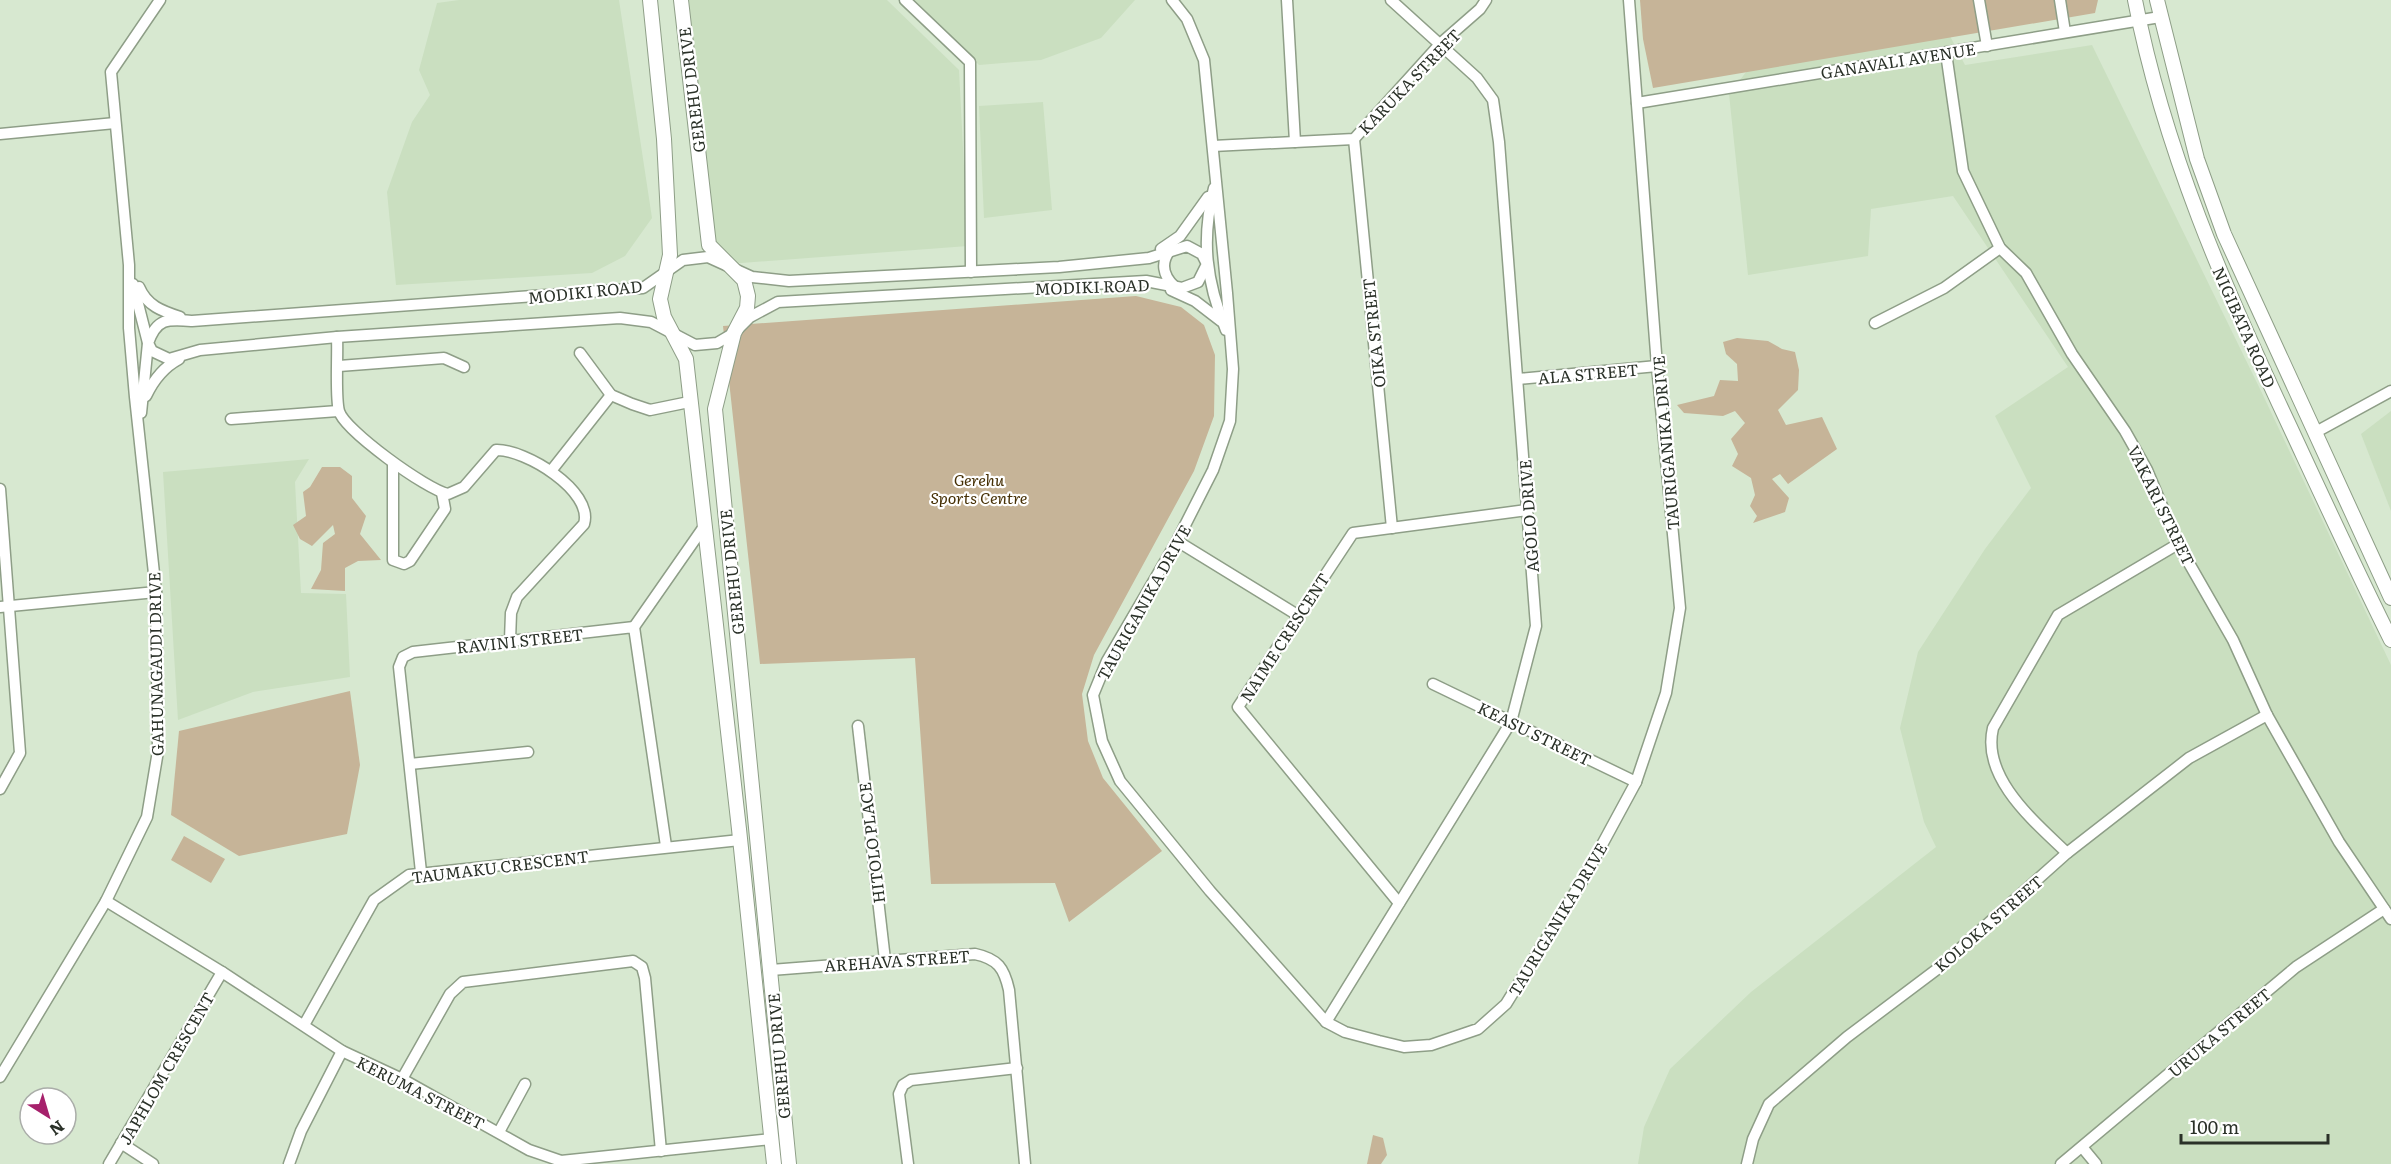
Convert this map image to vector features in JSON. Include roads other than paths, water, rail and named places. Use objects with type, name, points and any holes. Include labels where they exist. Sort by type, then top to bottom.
[{"type":"street","name":"GAHUNAGAUDI DRIVE","points":[[0,1077],[106,901],[147,817],[158,751],[156,592],[129,328],[129,265],[111,72],[160,0]]},
{"type":"street","name":"GEREHU DRIVE","points":[[650,0],[664,139],[670,255],[663,276],[660,299],[664,317],[686,359],[774,1164]]},
{"type":"street","name":"GEREHU DRIVE","points":[[681,0],[709,245],[744,280],[748,296],[747,308],[735,333],[715,409],[789,1164]]},
{"type":"street","points":[[905,0],[970,62],[971,272]]},
{"type":"street","name":"TAURIGANIKA DRIVE","points":[[1172,0],[1187,19],[1204,60],[1215,182],[1222,227],[1233,369],[1230,421],[1213,470],[1177,541],[1107,661],[1094,695],[1102,741],[1120,781],[1210,891],[1326,1022],[1345,1032],[1404,1047],[1431,1045],[1478,1029],[1506,1004],[1584,878],[1636,782],[1666,693],[1680,608],[1657,366],[1629,0]]},
{"type":"street","points":[[1287,0],[1295,142]]},
{"type":"street","name":"AGOLO DRIVE","points":[[1326,1022],[1511,722],[1536,626],[1518,379],[1493,100],[1477,78],[1391,0]]},
{"type":"street","name":"KARUKA STREET","points":[[1213,146],[1354,139],[1440,45],[1480,9],[1486,0]]},
{"type":"street","points":[[1979,0],[1987,46]]},
{"type":"street","points":[[2060,0],[2065,32]]},
{"type":"street","name":"NIGIBATA ROAD","points":[[2135,0],[2177,162],[2195,210],[2255,352],[2391,640]]},
{"type":"street","name":"NIGIBATA ROAD","points":[[2157,0],[2197,159],[2224,234],[2252,300],[2316,432],[2391,598]]},
{"type":"street","name":"GANAVALI AVENUE","points":[[1637,103],[2160,17]]},
{"type":"street","name":"VAKARI STREET","points":[[1946,53],[1963,171],[2000,248],[2026,273],[2073,354],[2125,431],[2147,470],[2178,544],[2233,640],[2267,715],[2339,842],[2391,919]]},
{"type":"street","points":[[0,134],[115,123]]},
{"type":"street","name":"OIKA STREET","points":[[1354,139],[1392,528]]},
{"type":"street","points":[[1149,258],[1186,229],[1207,200],[1215,182]]},
{"type":"street","name":"TAURIGANIKA DRIVE","points":[[1215,182],[1206,221],[1207,264],[1215,303],[1230,340]]},
{"type":"street","name":"MODIKI ROAD","points":[[1187,246],[1202,254],[1207,264],[1198,282],[1182,288],[1162,286],[1146,281],[778,302],[750,317],[735,333],[717,343],[695,345],[651,322],[620,318],[337,337],[200,350],[169,359],[152,351],[148,343],[152,332],[161,321],[192,321],[643,288],[663,276],[683,261],[708,257],[752,277],[789,281],[971,272],[1149,258],[1171,249],[1187,246]]},
{"type":"street","points":[[1875,323],[1944,288],[2000,248]]},
{"type":"street","points":[[1171,249],[1165,256],[1164,269],[1167,280],[1175,287]]},
{"type":"street","name":"GAHUNAGAUDI DRIVE","points":[[129,265],[148,343],[139,428]]},
{"type":"street","points":[[129,265],[143,296],[157,309],[192,321]]},
{"type":"street","points":[[1162,286],[1195,301],[1220,320],[1230,340]]},
{"type":"street","points":[[337,337],[338,411],[345,424],[393,463],[442,493],[459,491],[465,487],[496,450],[516,452],[551,471],[583,503],[586,517],[584,524],[518,597],[511,613],[510,640]]},
{"type":"street","points":[[139,428],[145,399],[159,375],[171,364],[200,350]]},
{"type":"street","points":[[580,353],[611,394],[650,410],[689,402]]},
{"type":"street","points":[[339,366],[444,358],[464,367]]},
{"type":"street","name":"ALA STREET","points":[[1518,379],[1657,366]]},
{"type":"street","points":[[2316,432],[2391,391]]},
{"type":"street","points":[[551,471],[611,394]]},
{"type":"street","points":[[231,419],[338,411]]},
{"type":"street","points":[[393,463],[393,560],[401,564],[410,561],[445,509],[442,493]]},
{"type":"street","points":[[0,489],[5,606],[20,753],[0,789]]},
{"type":"street","name":"NAIME CRESCENT","points":[[1400,903],[1238,707],[1353,533],[1527,510]]},
{"type":"street","points":[[666,846],[634,627],[703,528]]},
{"type":"street","points":[[1177,541],[1299,616]]},
{"type":"street","points":[[2067,853],[2024,812],[1998,772],[1989,745],[1993,728],[2058,615],[2178,544]]},
{"type":"street","points":[[5,606],[156,592]]},
{"type":"street","name":"RAVINI STREET","points":[[421,873],[399,667],[404,657],[413,652],[634,627]]},
{"type":"street","name":"KEASU STREET","points":[[1433,684],[1636,782]]},
{"type":"street","name":"KOLOKA STREET","points":[[1747,1164],[1753,1139],[1769,1104],[1847,1037],[1936,969],[2067,853],[2189,758],[2267,715]]},
{"type":"street","name":"HITOLO PLACE","points":[[858,726],[885,960]]},
{"type":"street","points":[[410,764],[528,752]]},
{"type":"street","name":"TAUMAKU CRESCENT","points":[[304,1025],[374,900],[396,882],[421,873],[740,840]]},
{"type":"street","name":"KERUMA STREET","points":[[106,901],[222,972],[342,1051],[402,1079],[529,1150],[561,1161],[771,1139]]},
{"type":"street","name":"URUKA STREET","points":[[2061,1164],[2296,967],[2384,909]]},
{"type":"street","name":"AREHAVA STREET","points":[[771,970],[975,954],[986,956],[1000,965],[1009,990],[1025,1164]]},
{"type":"street","points":[[402,1079],[450,994],[463,982],[471,979],[633,961],[642,967],[645,978],[661,1151]]},
{"type":"street","name":"JAPHLOM CRESCENT","points":[[109,1164],[222,972]]},
{"type":"street","points":[[289,1164],[302,1131],[342,1051]]},
{"type":"street","points":[[908,1164],[899,1094],[903,1085],[911,1080],[1017,1068]]},
{"type":"street","points":[[499,1132],[525,1084]]},
{"type":"street","points":[[121,1143],[153,1164]]},
{"type":"street","points":[[2082,1147],[2096,1164]]},
{"type":"park label","name":"Gerehu Sports Centre","points":[[979,488]]}]
